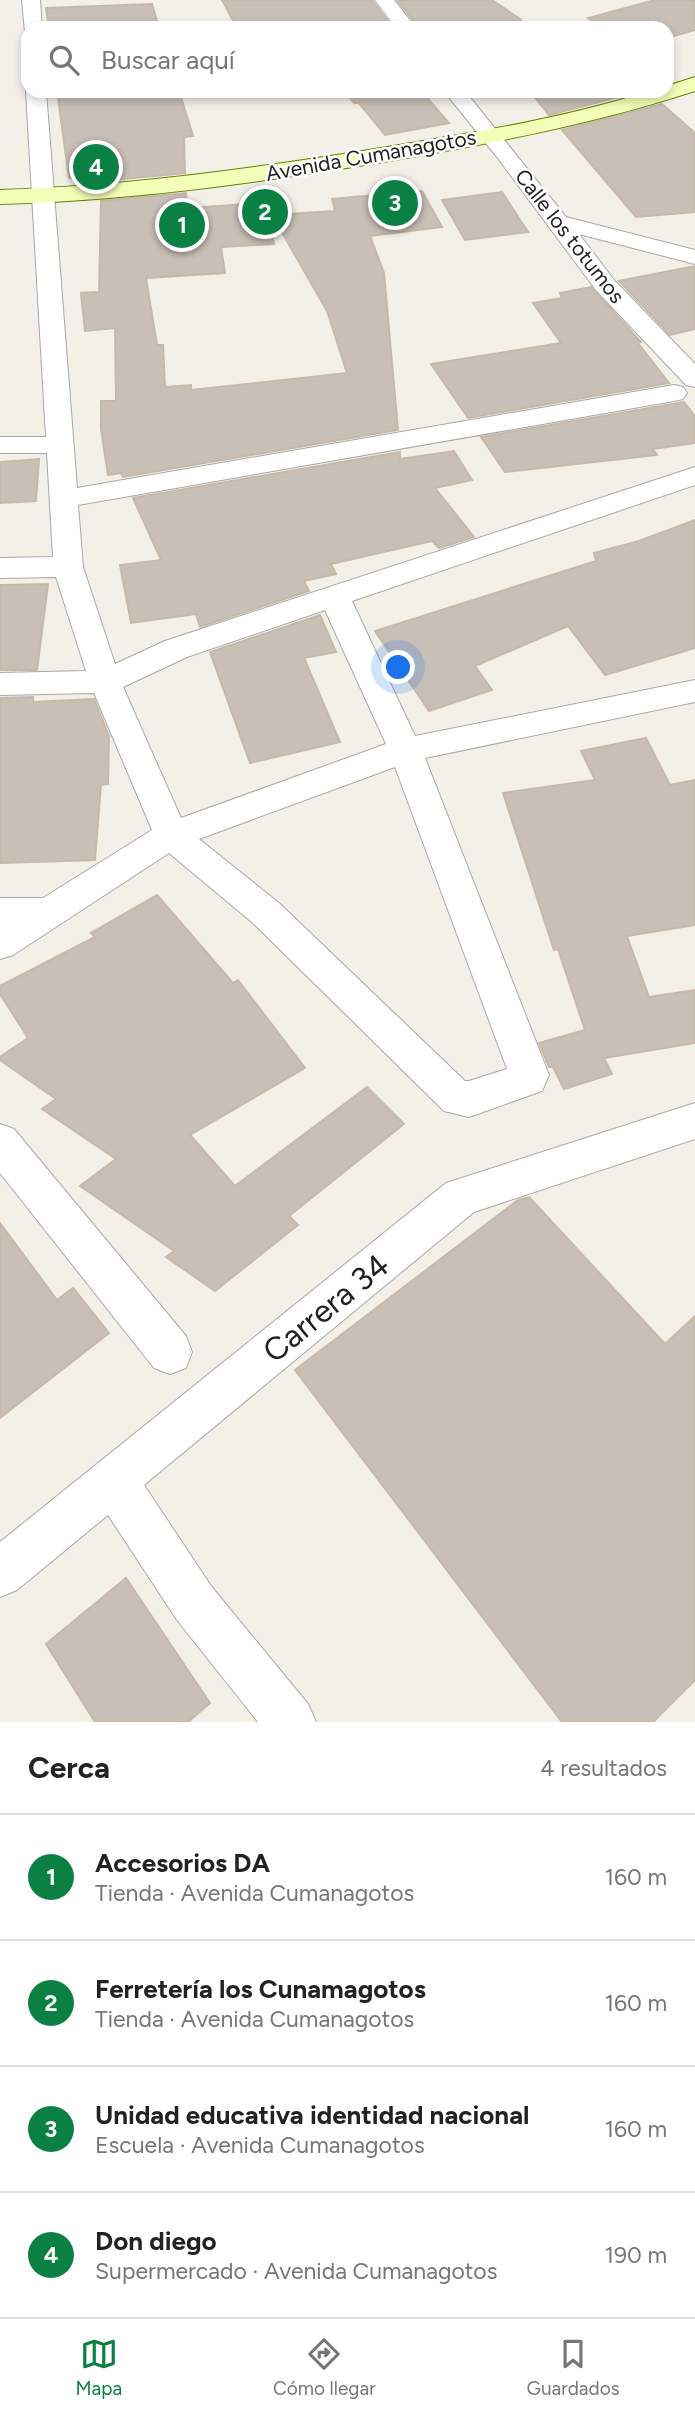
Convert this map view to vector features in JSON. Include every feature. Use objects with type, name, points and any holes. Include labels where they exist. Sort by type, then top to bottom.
[{"type":"street","points":[[31,0],[32,21]]},
{"type":"street","points":[[384,0],[400,21]]},
{"type":"street","name":"Avenida Cumanagotos","points":[[674,90],[695,84]]},
{"type":"street","points":[[36,98],[68,566],[105,682],[171,835],[266,913],[458,1100],[528,1079],[528,1070],[405,750],[335,598]]},
{"type":"street","name":"Calle los totumos","points":[[459,98],[505,152],[684,386]]},
{"type":"street","name":"Avenida Cumanagotos","points":[[0,214],[488,135],[593,113],[646,98]]},
{"type":"street","name":"Avenida Cumanagotos","points":[[0,197],[43,205],[228,198],[505,152],[603,130],[695,103]]},
{"type":"street","points":[[558,222],[695,257]]},
{"type":"street","points":[[640,244],[695,234]]},
{"type":"street","points":[[63,499],[684,386]]},
{"type":"street","points":[[0,445],[59,445]]},
{"type":"street","points":[[0,684],[105,682],[176,649],[695,476]]},
{"type":"street","points":[[0,568],[68,566]]},
{"type":"street","points":[[0,944],[171,835],[405,750],[691,699]]},
{"type":"street","points":[[0,913],[49,913]]},
{"type":"street","name":"Carrera 34","points":[[0,1573],[461,1197],[695,1121]]},
{"type":"street","points":[[0,1142],[170,1352]]},
{"type":"street","points":[[113,1481],[194,1603],[290,1722]]},
{"type":"building","points":[[222,0],[372,0],[388,21],[233,21]]},
{"type":"building","points":[[397,0],[492,0],[521,21],[414,21]]},
{"type":"building","points":[[655,0],[695,0],[695,30],[674,36],[674,21],[593,21],[588,18]]},
{"type":"building","points":[[152,4],[157,21],[48,21],[46,8]]},
{"type":"building","points":[[58,98],[181,98],[193,136],[184,137],[185,173],[102,181],[102,176],[69,178]]},
{"type":"building","points":[[350,98],[427,98],[449,123],[385,135],[359,103],[354,103]]},
{"type":"building","points":[[536,98],[614,98],[549,115]]},
{"type":"building","points":[[662,104],[695,133],[695,212],[636,217],[562,130]]},
{"type":"building","points":[[422,191],[442,227],[370,236],[384,273],[398,430],[123,477],[121,473],[108,475],[101,429],[101,401],[116,401],[115,328],[85,331],[81,293],[99,292],[101,201],[186,193],[187,208],[265,203],[274,244],[221,247],[225,273],[146,278],[157,345],[163,345],[165,387],[191,385],[191,390],[347,373],[327,311],[272,215],[335,211],[332,199]]},
{"type":"building","points":[[502,192],[528,232],[465,240],[442,200]]},
{"type":"building","points":[[695,266],[695,329],[670,335],[619,281]]},
{"type":"building","points":[[591,287],[641,342],[638,343],[669,383],[468,418],[431,364],[561,343],[533,303],[562,298],[560,293]]},
{"type":"building","points":[[684,402],[695,416],[695,443],[653,449],[657,455],[505,472],[481,437]]},
{"type":"building","points":[[454,451],[472,480],[435,488],[474,537],[439,548],[432,541],[331,564],[336,574],[304,581],[309,591],[200,627],[196,614],[131,623],[120,565],[161,560],[133,498],[400,452],[400,459]]},
{"type":"building","points":[[39,459],[36,501],[0,503],[0,462]]},
{"type":"building","points":[[695,520],[695,648],[605,675],[568,626],[475,666],[492,690],[429,711],[375,631],[596,561],[594,553],[639,541]]},
{"type":"building","points":[[48,584],[37,670],[0,670],[0,585]]},
{"type":"building","points":[[320,615],[336,652],[304,658],[340,742],[250,763],[210,652]]},
{"type":"building","points":[[33,697],[33,702],[94,699],[109,736],[108,784],[101,785],[95,860],[0,863],[0,698]]},
{"type":"building","points":[[646,738],[670,785],[695,780],[695,925],[627,936],[649,997],[695,990],[695,1043],[604,1058],[612,1074],[564,1089],[553,1067],[549,1067],[539,1043],[585,1030],[558,949],[554,950],[503,793],[595,780],[581,751]]},
{"type":"building","points":[[157,895],[233,983],[238,980],[305,1068],[190,1135],[235,1186],[367,1087],[404,1124],[289,1216],[298,1225],[215,1291],[166,1257],[174,1251],[80,1186],[116,1159],[42,1109],[56,1099],[0,1060],[0,1057],[28,1038],[0,994],[0,986],[95,937],[91,933]]},
{"type":"building","points":[[529,1197],[665,1344],[695,1316],[695,1680],[653,1722],[562,1722],[295,1370],[518,1200]]},
{"type":"building","points":[[0,1223],[57,1300],[73,1288],[109,1333],[0,1418]]},
{"type":"building","points":[[126,1578],[210,1703],[188,1722],[95,1722],[46,1644]]},
{"type":"place","name":"Don diego","points":[[96,167]]},
{"type":"place","name":"Unidad educativa identidad nacional","points":[[395,203]]},
{"type":"place","name":"Ferretería los Cunamagotos","points":[[265,212]]},
{"type":"place","name":"Accesorios DA","points":[[182,225]]}]
